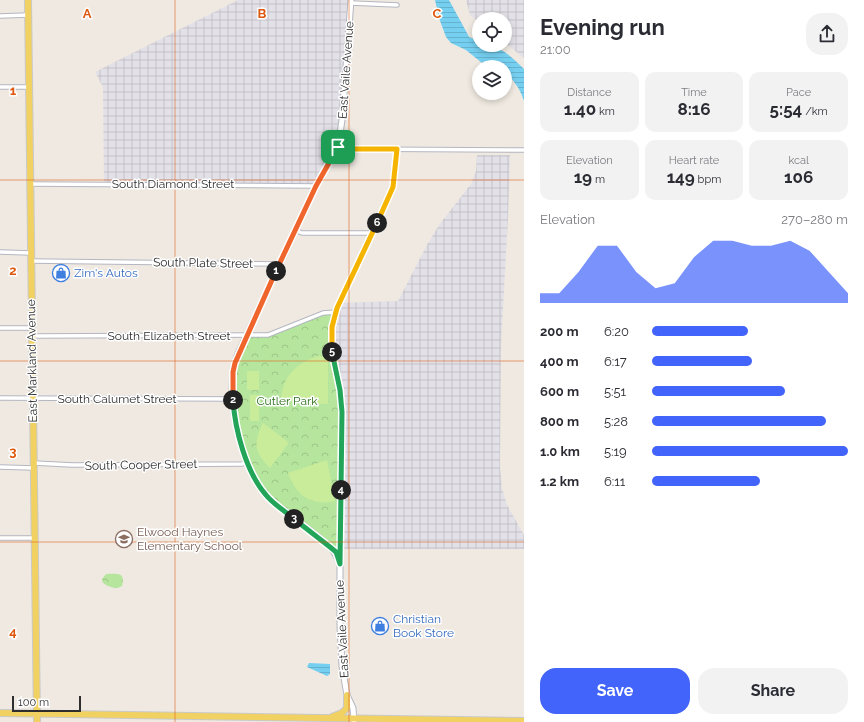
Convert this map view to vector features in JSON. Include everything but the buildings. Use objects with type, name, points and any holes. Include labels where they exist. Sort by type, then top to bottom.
[{"type":"main road","name":"East Markland Avenue","points":[[28,0],[37,722]]},
{"type":"main road","points":[[326,718],[342,713],[347,708],[347,694]]},
{"type":"main road","points":[[0,712],[326,718],[354,720],[524,721]]},
{"type":"street","points":[[351,2],[397,5]]},
{"type":"street","name":"East Vaile Avenue","points":[[351,2],[342,120],[338,147],[316,186],[246,336],[234,367],[233,398],[238,432],[248,462],[254,477],[266,496],[336,552],[340,564],[342,666],[347,694],[353,708],[354,720]]},
{"type":"street","points":[[0,16],[28,15]]},
{"type":"street","points":[[0,87],[28,87]]},
{"type":"street","points":[[338,147],[344,149],[524,150]]},
{"type":"street","points":[[340,564],[343,431],[340,394],[332,348],[332,327],[341,300],[393,187],[397,149]]},
{"type":"street","name":"South Diamond Street","points":[[30,184],[316,186]]},
{"type":"street","points":[[295,230],[302,233],[372,233]]},
{"type":"street","points":[[0,252],[30,253]]},
{"type":"street","name":"South Plate Street","points":[[31,261],[280,264]]},
{"type":"street","name":"South Elizabeth Street","points":[[32,336],[268,335],[323,312],[336,312]]},
{"type":"street","points":[[0,328],[32,328]]},
{"type":"street","name":"South Calumet Street","points":[[0,398],[233,398]]},
{"type":"street","name":"South Cooper Street","points":[[0,467],[34,465],[242,464],[248,462]]},
{"type":"street","points":[[0,538],[35,538]]},
{"type":"shaded area","points":[[238,0],[351,0],[340,141],[316,186],[104,184],[103,87],[95,72]]},
{"type":"shaded area","points":[[466,0],[524,0],[524,58],[512,49],[512,12],[472,12],[472,17],[470,15]]},
{"type":"shaded area","points":[[477,155],[510,155],[501,344],[500,467],[502,488],[507,505],[524,535],[524,549],[339,549],[332,327],[339,303],[398,301],[439,225],[471,184],[476,171]]},
{"type":"green space","name":"Cutler Park","points":[[336,312],[331,339],[342,412],[340,564],[335,552],[276,504],[254,477],[238,432],[233,372],[247,336],[268,335],[314,316]]},
{"type":"green space","points":[[318,356],[328,357],[328,404],[281,400],[284,384],[292,372],[303,363]]},
{"type":"green space","points":[[247,371],[259,371],[259,390],[247,390]]},
{"type":"green space","points":[[250,395],[259,395],[259,421],[250,421]]},
{"type":"green space","points":[[263,423],[287,441],[288,444],[270,468],[261,457],[257,447],[258,436]]},
{"type":"green space","points":[[327,460],[335,501],[319,502],[306,498],[295,488],[288,473]]},
{"type":"green space","points":[[106,574],[119,574],[123,578],[122,586],[112,588],[103,583],[102,579]]},
{"type":"water","points":[[435,0],[449,0],[469,37],[472,38],[472,52],[504,52],[514,59],[524,69],[524,101],[512,79],[512,60],[478,60],[466,50],[451,43],[446,37],[439,18]]},
{"type":"water","points":[[309,663],[330,664],[330,674],[327,676],[307,667]]},
{"type":"place","name":"Zim's Autos","points":[[61,273]]},
{"type":"place","name":"Elwood Haynes Elementary School","points":[[124,539]]},
{"type":"place","name":"Christian Book Store","points":[[380,626]]},
{"type":"route","points":[[338,147],[344,149],[397,149],[393,187],[339,303],[332,327],[332,352],[340,390],[343,431],[339,549],[340,564],[336,552],[266,496],[260,487],[254,477],[244,452],[238,432],[233,405],[232,386],[233,372],[237,356],[316,186],[338,147]]}]
